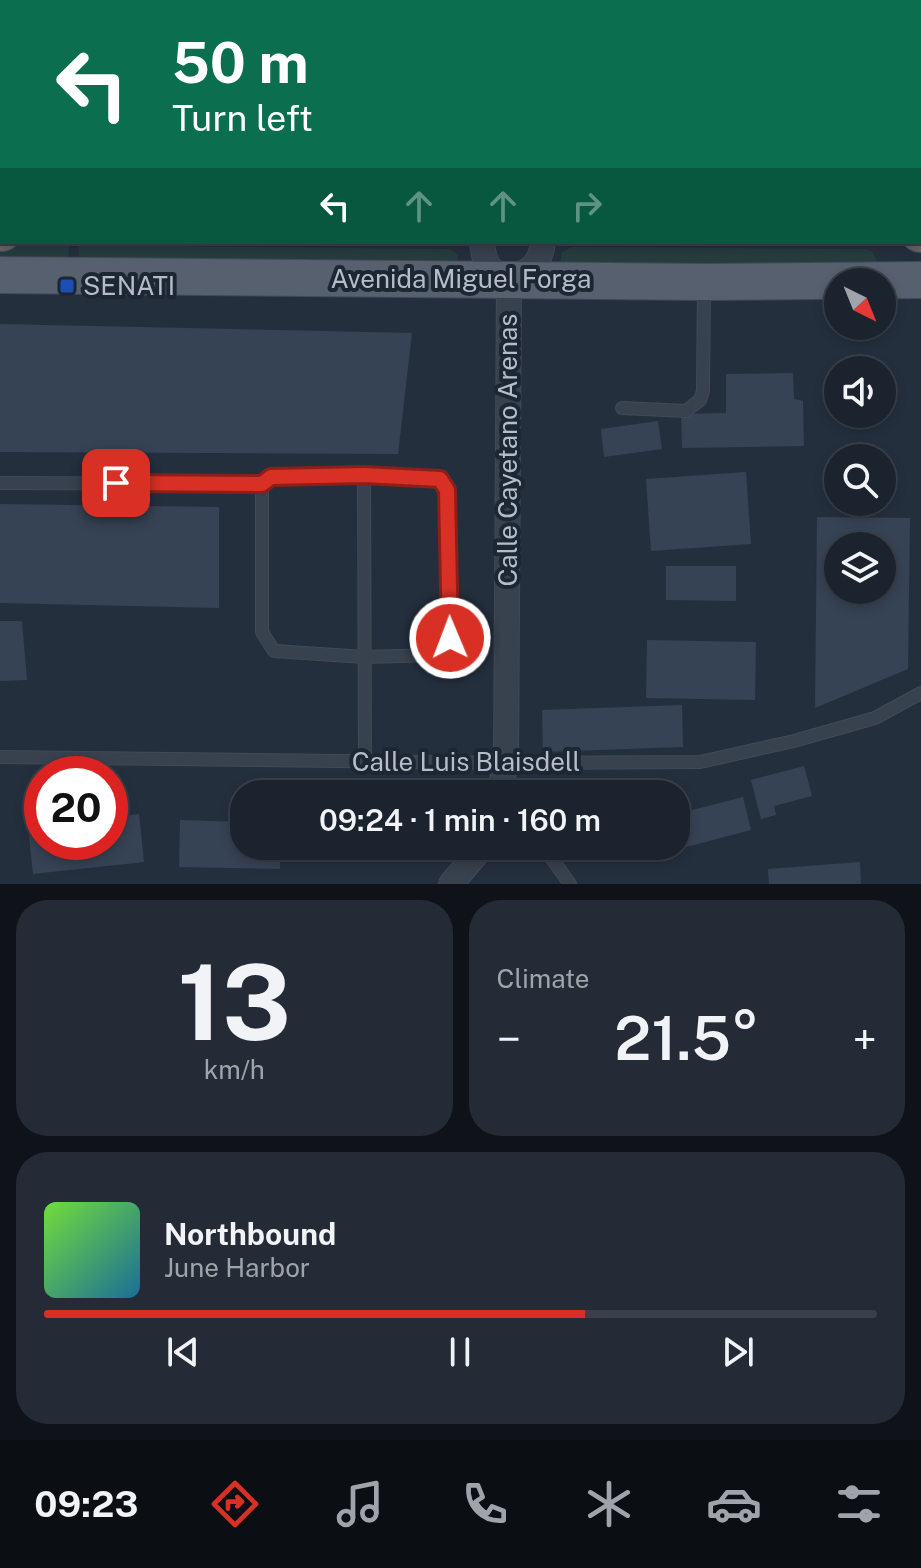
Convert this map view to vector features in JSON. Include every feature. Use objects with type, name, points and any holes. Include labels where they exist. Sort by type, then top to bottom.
[{"type":"main road","name":"Avenida Miguel Forga","points":[[0,275],[704,282],[921,280]]},
{"type":"street","name":"Calle Cayetano Arenas","points":[[482,244],[485,263],[493,272],[509,280]]},
{"type":"street","name":"Calle Cayetano Arenas","points":[[509,280],[530,270],[541,257],[543,244]]},
{"type":"street","name":"Calle Cayetano Arenas","points":[[503,780],[506,763],[509,280]]},
{"type":"street","points":[[451,884],[471,860]]},
{"type":"lane","points":[[622,408],[686,411],[700,400],[703,391],[704,282]]},
{"type":"lane","points":[[364,475],[365,762]]},
{"type":"lane","points":[[0,483],[262,484],[271,477],[364,475],[440,479],[447,490],[450,638],[443,650],[435,655],[365,657],[274,651],[262,632],[262,484]]},
{"type":"lane","name":"Calle Luis Blaisdell","points":[[0,757],[700,762],[794,741],[875,718],[921,693]]},
{"type":"lane","points":[[553,860],[570,884]]},
{"type":"green space","points":[[0,245],[69,245],[68,268],[0,267]]},
{"type":"green space","points":[[79,245],[449,249],[458,256],[457,264],[79,267]]},
{"type":"green space","points":[[572,247],[866,249],[872,251],[877,261],[875,266],[560,263],[562,252]]},
{"type":"building","points":[[0,324],[412,333],[398,454],[0,452]]},
{"type":"building","points":[[793,373],[794,399],[803,401],[804,446],[682,448],[681,414],[726,413],[726,374]]},
{"type":"building","points":[[658,421],[662,449],[604,457],[601,429]]},
{"type":"building","points":[[746,472],[751,544],[651,551],[646,479]]},
{"type":"building","points":[[0,504],[219,507],[219,608],[0,603]]},
{"type":"building","points":[[817,517],[910,518],[908,669],[815,708]]},
{"type":"building","points":[[666,566],[736,566],[736,601],[666,600]]},
{"type":"building","points":[[0,621],[22,621],[27,680],[0,681]]},
{"type":"building","points":[[647,640],[756,642],[755,700],[646,698]]},
{"type":"building","points":[[682,705],[683,747],[543,752],[542,710]]},
{"type":"building","points":[[804,766],[812,796],[774,806],[776,815],[761,819],[751,780]]},
{"type":"building","points":[[743,797],[751,830],[690,846],[690,811]]},
{"type":"building","points":[[139,814],[144,862],[33,874],[32,860],[128,860],[128,816]]},
{"type":"building","points":[[180,820],[230,822],[230,860],[280,860],[280,869],[179,867]]},
{"type":"building","points":[[860,862],[861,884],[769,884],[768,869]]},
{"type":"place","name":"SENATI","points":[[67,286]]},
{"type":"route","points":[[116,483],[262,484],[271,477],[364,475],[440,479],[447,490],[450,638]]}]
